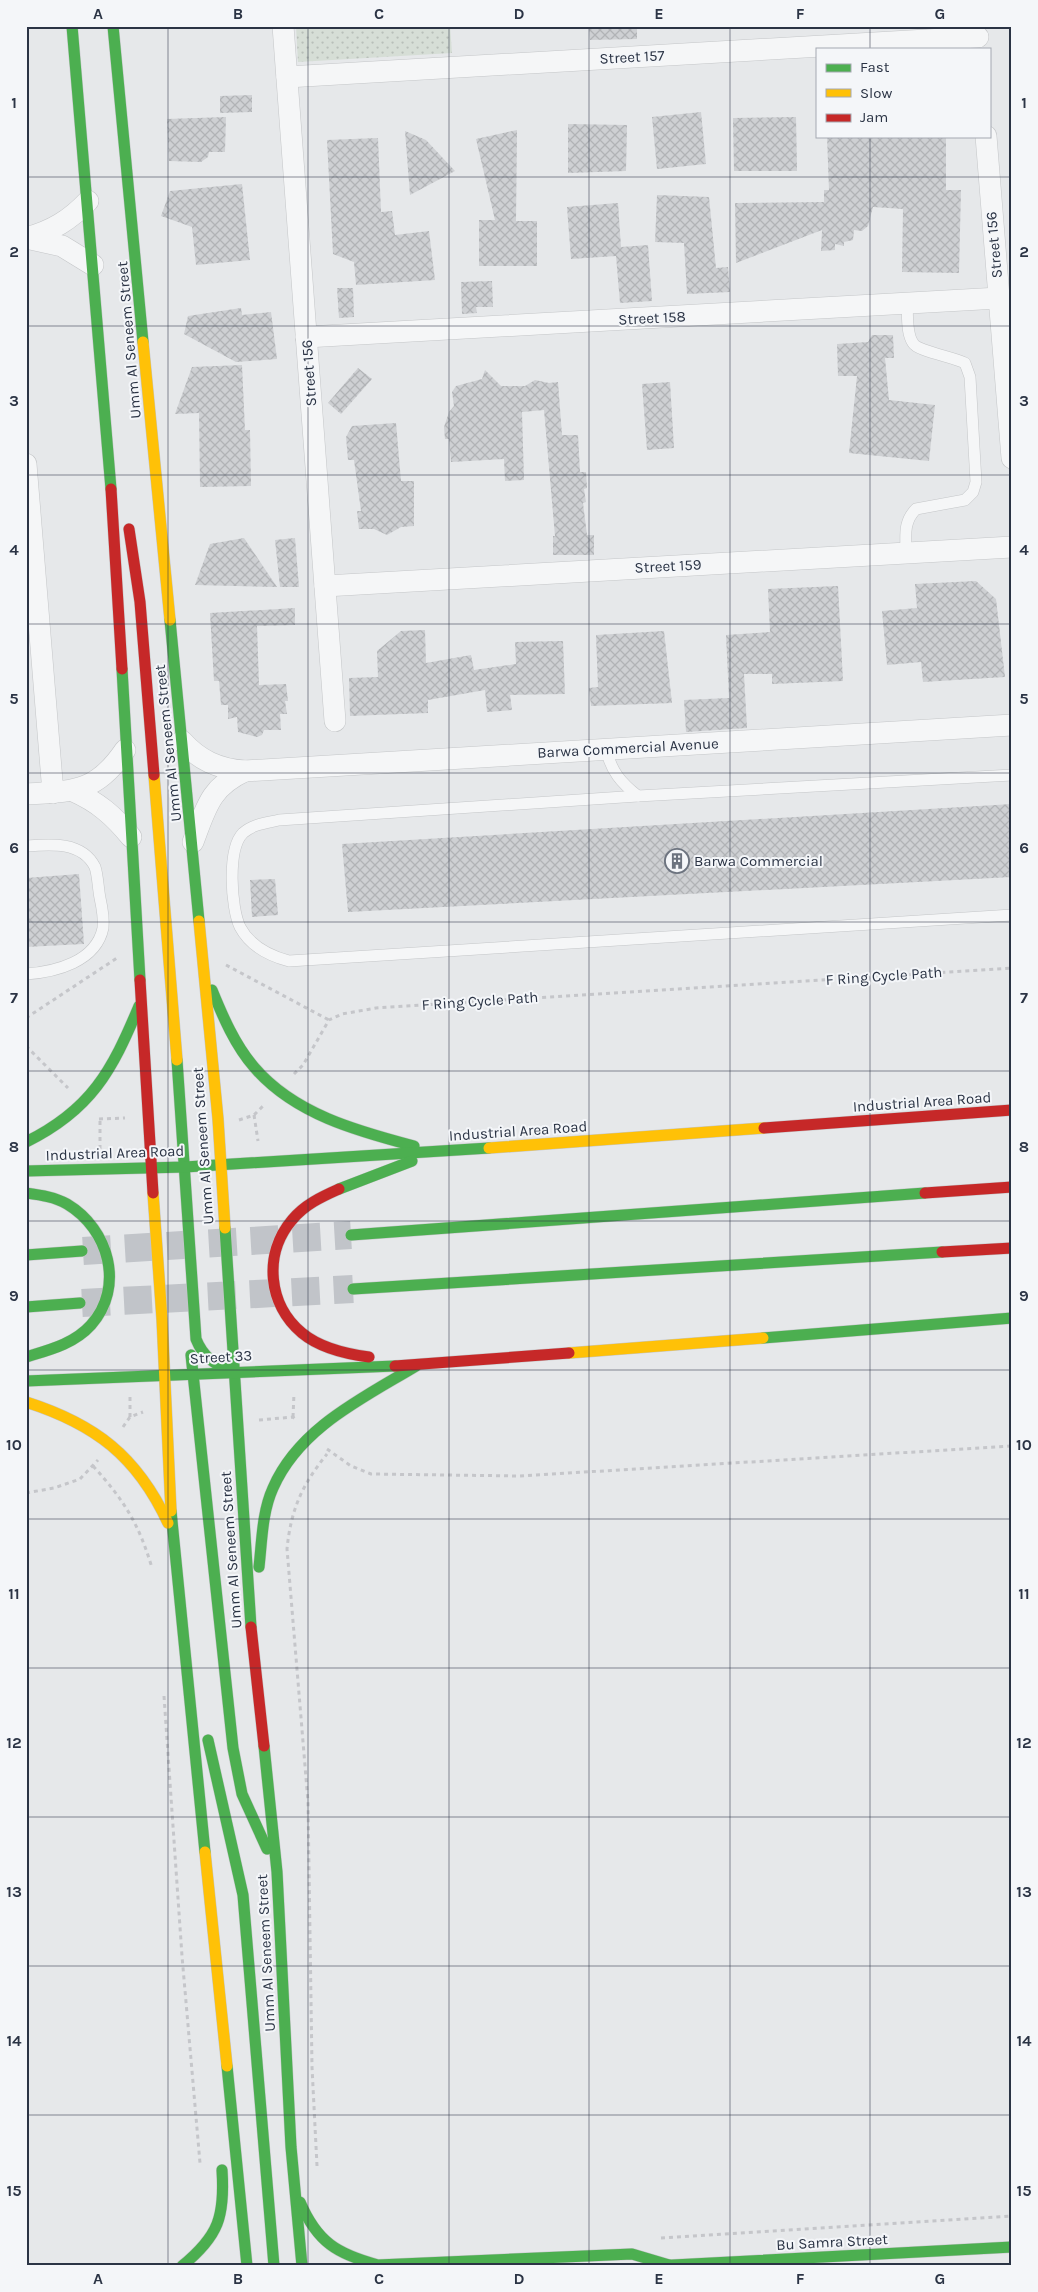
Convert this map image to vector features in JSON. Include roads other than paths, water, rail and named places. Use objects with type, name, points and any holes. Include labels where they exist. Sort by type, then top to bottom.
[{"type":"main road","name":"Umm Al Seneem Street","points":[[72,26],[109,449],[125,750],[162,1319],[163,1375],[173,1541],[247,2266]]},
{"type":"main road","name":"Umm Al Seneem Street","points":[[113,26],[193,842],[202,969],[218,1119],[233,1372],[252,1628],[277,1872],[291,2147],[302,2266]]},
{"type":"main road","points":[[109,449],[125,512],[140,602],[185,1167],[196,1339],[200,1350],[207,1360],[233,1372]]},
{"type":"main road","points":[[202,969],[239,1046],[256,1069],[279,1091],[326,1120],[434,1152]]},
{"type":"main road","points":[[26,1142],[41,1136],[85,1104],[112,1067],[142,999]]},
{"type":"main road","name":"Industrial Area Road","points":[[26,1171],[185,1167],[434,1152],[1012,1110]]},
{"type":"main road","points":[[434,1152],[333,1193],[306,1207],[286,1226],[280,1236],[273,1260],[273,1283],[276,1297],[282,1309],[300,1332],[337,1351],[417,1365],[1012,1318]]},
{"type":"main road","points":[[151,1167],[169,1174],[177,1188],[193,1374],[233,1748],[242,1794],[277,1872]]},
{"type":"main road","points":[[351,1235],[1012,1187]]},
{"type":"main road","points":[[26,1193],[67,1204],[94,1225],[107,1249],[110,1278],[104,1305],[92,1324],[65,1344],[26,1358]]},
{"type":"main road","points":[[353,1289],[1012,1248]]},
{"type":"main road","points":[[26,1255],[82,1252]]},
{"type":"main road","points":[[26,1307],[80,1303]]},
{"type":"main road","points":[[252,1628],[265,1520],[273,1490],[284,1466],[300,1444],[327,1421],[417,1365]]},
{"type":"main road","name":"Street 33","points":[[26,1381],[417,1365]]},
{"type":"main road","points":[[26,1402],[65,1416],[112,1443],[155,1494],[169,1524],[173,1541]]},
{"type":"main road","points":[[182,1634],[232,1841],[243,1895],[274,2266]]},
{"type":"main road","points":[[216,2076],[223,2025]]},
{"type":"main road","points":[[291,2147],[300,2202],[305,2215],[319,2236],[335,2250],[348,2257],[378,2265],[632,2254],[669,2265]]},
{"type":"main road","points":[[182,2266],[197,2255],[215,2236],[221,2218],[224,2188],[221,2160]]},
{"type":"main road","name":"Bu Samra Street","points":[[654,2266],[1012,2247]]},
{"type":"main road","points":[[785,2266],[804,2259]]},
{"type":"street","name":"Street 156","points":[[283,26],[334,721]]},
{"type":"street","name":"Street 157","points":[[286,77],[978,37]]},
{"type":"street","name":"Street 156","points":[[986,138],[1010,412],[1012,458]]},
{"type":"street","points":[[26,238],[60,225],[76,214],[88,201]]},
{"type":"street","points":[[26,238],[62,246],[93,265]]},
{"type":"street","name":"Street 158","points":[[306,337],[999,298]]},
{"type":"street","points":[[26,464],[63,792]]},
{"type":"street","name":"Street 159","points":[[324,586],[1012,546]]},
{"type":"street","name":"Barwa Commercial Avenue","points":[[182,740],[191,751],[210,763],[230,770],[245,771],[1012,725]]},
{"type":"street","points":[[26,794],[63,792],[89,785],[104,776],[125,750]]},
{"type":"street","name":"Barwa Commercial Avenue","points":[[193,842],[210,797],[216,789],[231,777],[245,771]]},
{"type":"street","points":[[63,792],[91,799],[108,810],[131,837]]},
{"type":"lane","points":[[906,552],[905,528],[910,515],[916,509],[965,500],[973,492],[976,482],[970,377],[965,362],[951,356],[922,350],[913,345],[910,337],[907,303]]},
{"type":"lane","points":[[606,749],[610,764],[616,775],[638,796]]},
{"type":"lane","points":[[1012,775],[638,796],[279,820],[256,825],[243,834],[236,844],[232,861],[235,911],[240,927],[261,950],[289,961],[1012,915]]},
{"type":"lane","points":[[26,846],[55,844],[78,851],[88,858],[95,868],[103,915],[102,929],[98,941],[85,955],[61,968],[26,974]]},
{"type":"tunnel","points":[[83,1251],[351,1235]]},
{"type":"tunnel","points":[[82,1303],[353,1289]]},
{"type":"place","name":"Barwa Commercial","points":[[677,861]]}]
